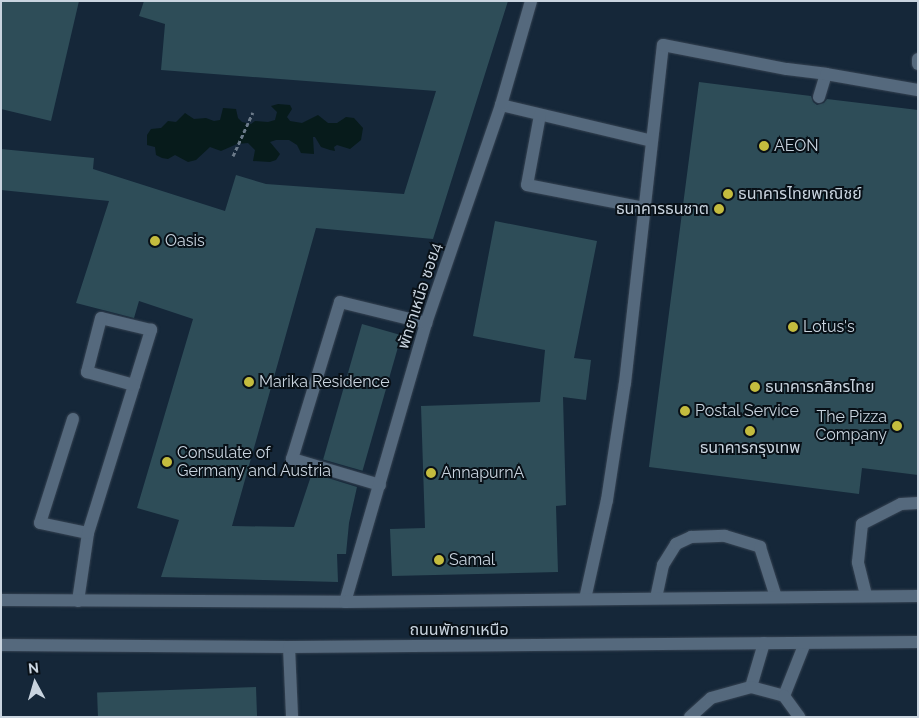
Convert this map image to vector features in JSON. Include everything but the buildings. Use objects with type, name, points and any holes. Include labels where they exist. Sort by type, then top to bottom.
[{"type":"main road","name":"พัทยาเหนือ ซอย4","points":[[345,602],[426,324],[501,105],[531,1]]},
{"type":"main road","points":[[585,599],[607,500],[619,422],[664,45],[787,69],[918,90]]},
{"type":"main road","points":[[918,59],[918,64]]},
{"type":"main road","points":[[819,98],[826,74]]},
{"type":"main road","points":[[501,105],[652,141]]},
{"type":"main road","points":[[540,115],[527,185],[644,208]]},
{"type":"main road","points":[[380,485],[292,458],[340,302],[426,324]]},
{"type":"main road","points":[[78,601],[88,533],[134,385],[151,330],[100,318],[87,372],[134,385]]},
{"type":"main road","points":[[73,419],[40,523],[88,533]]},
{"type":"main road","points":[[866,595],[858,562],[862,524],[901,504],[918,503]]},
{"type":"main road","points":[[656,598],[663,565],[676,544],[691,537],[725,536],[760,547],[776,596]]},
{"type":"main road","name":"ถนนพัทยาเหนือ","points":[[1,600],[345,602],[866,595],[918,596]]},
{"type":"main road","points":[[784,696],[805,642]]},
{"type":"main road","name":"ถนนพัทยาเหนือ","points":[[1,644],[289,647],[918,642]]},
{"type":"main road","points":[[751,687],[764,643]]},
{"type":"main road","points":[[289,647],[292,717]]},
{"type":"main road","points":[[690,717],[711,698],[751,687],[784,696],[799,717]]},
{"type":"path","points":[[233,156],[253,112]]},
{"type":"shaded area","points":[[278,104],[290,105],[292,109],[287,117],[290,121],[302,123],[318,115],[328,123],[337,123],[346,117],[354,118],[363,128],[361,140],[350,149],[337,145],[334,147],[335,151],[321,147],[315,137],[313,137],[314,154],[301,153],[297,145],[289,140],[276,140],[270,142],[280,154],[276,160],[270,162],[253,161],[255,150],[248,143],[237,144],[221,151],[210,147],[196,160],[188,162],[175,155],[168,159],[162,158],[156,155],[155,147],[147,145],[147,135],[151,129],[161,128],[168,121],[176,122],[185,113],[194,119],[206,118],[214,121],[220,120],[223,108],[236,109],[238,118],[242,122],[251,124],[255,121],[268,122],[275,120],[277,112],[271,106]]},
{"type":"place","name":"AEON","points":[[764,146]]},
{"type":"place","name":"ธนาคารไทยพาณิชย์","points":[[728,194]]},
{"type":"place","name":"ธนาคารธนชาต","points":[[719,209]]},
{"type":"place","name":"Oasis","points":[[155,241]]},
{"type":"place","name":"Lotus's","points":[[793,327]]},
{"type":"place","name":"Marika Residence","points":[[249,382]]},
{"type":"place","name":"ธนาคารกสิกรไทย","points":[[755,387]]},
{"type":"place","name":"Postal Service","points":[[685,411]]},
{"type":"place","name":"The Pizza Company","points":[[897,426]]},
{"type":"place","name":"ธนาคารกรุงเทพ","points":[[750,431]]},
{"type":"place","name":"Consulate of Germany and Austria","points":[[167,462]]},
{"type":"place","name":"AnnapurnA","points":[[431,473]]},
{"type":"place","name":"Samal","points":[[439,560]]}]
